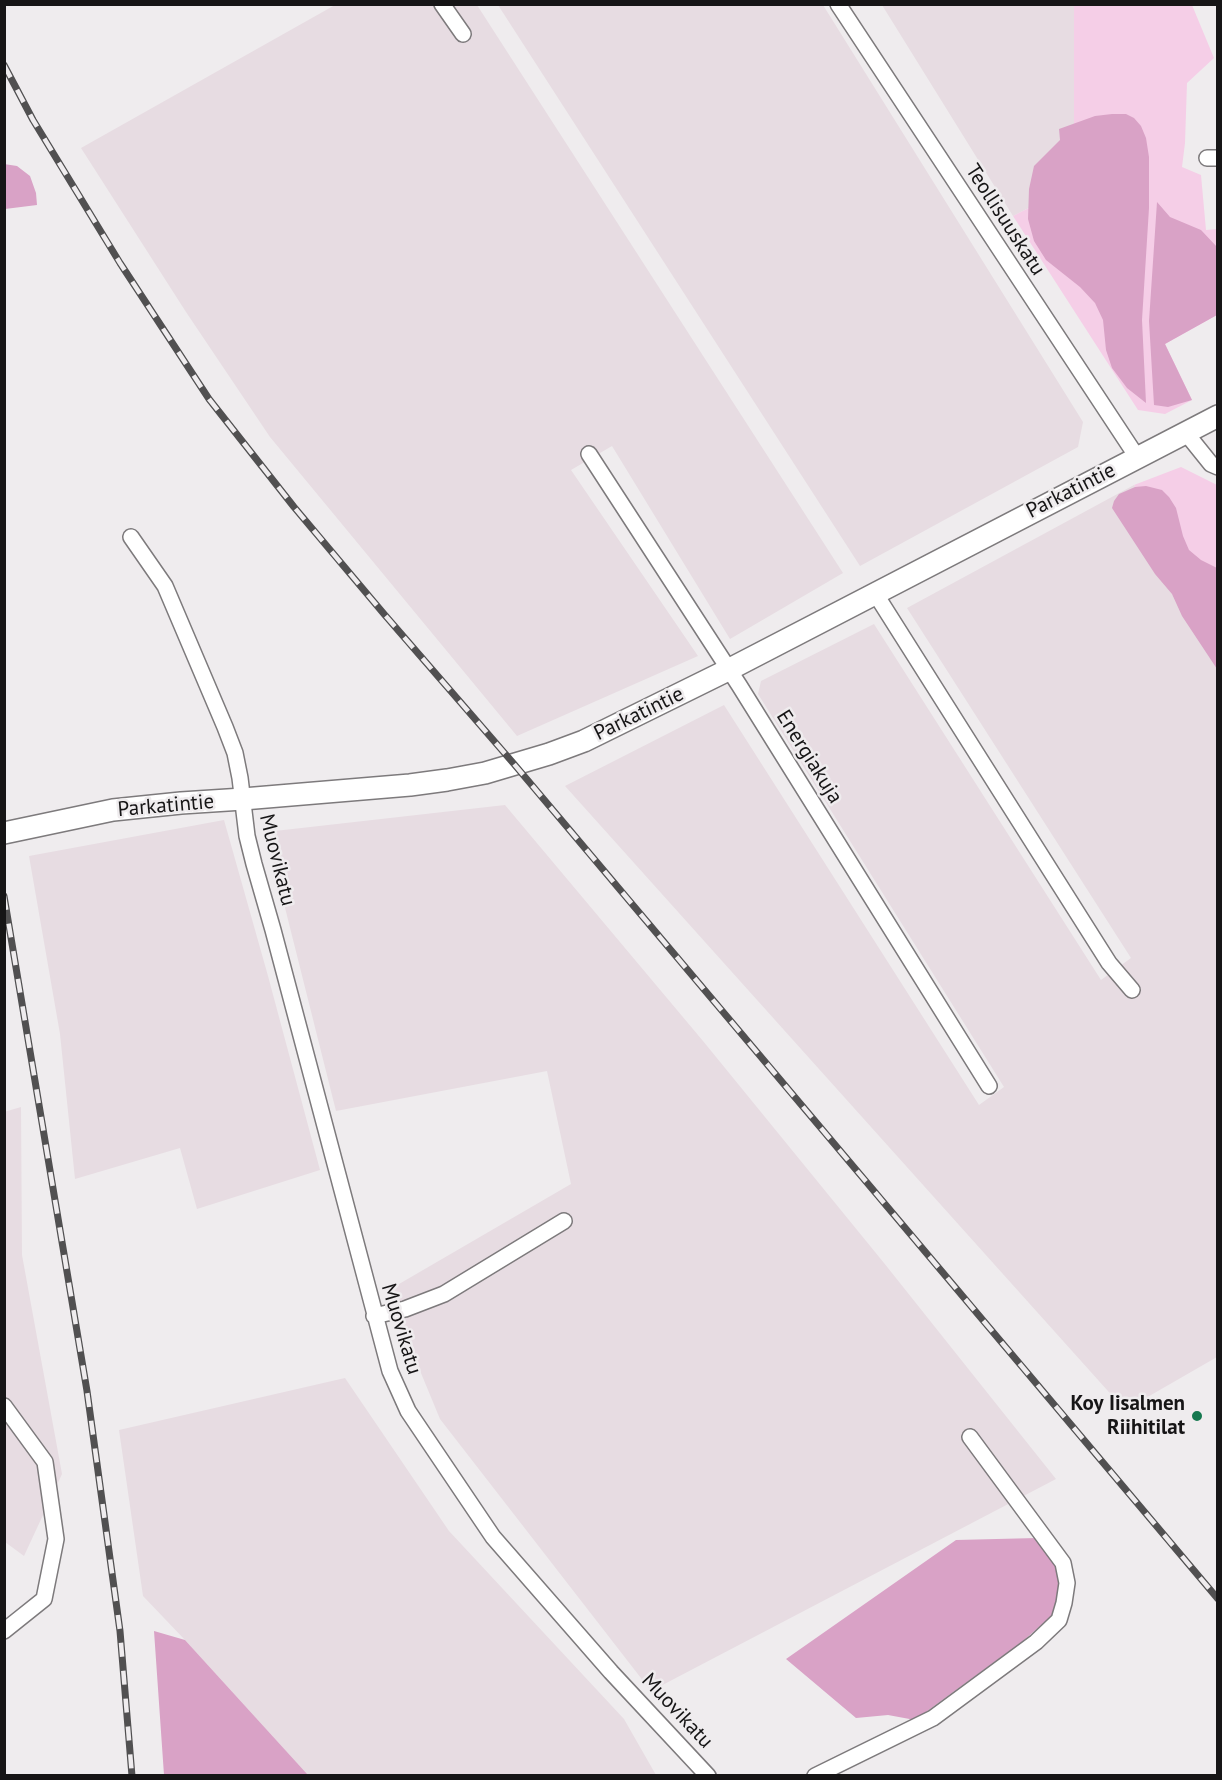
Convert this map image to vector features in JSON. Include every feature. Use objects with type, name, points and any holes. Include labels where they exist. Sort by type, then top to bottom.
[{"type":"street","points":[[442,4],[463,34]]},
{"type":"street","name":"Teollisuuskatu","points":[[838,4],[1137,458]]},
{"type":"street","name":"Parkatintie","points":[[4,833],[113,810],[181,802],[410,785],[485,772],[549,754],[584,741],[728,670],[1218,417]]},
{"type":"street","points":[[1186,433],[1211,464],[1218,468]]},
{"type":"street","name":"Energiakuja","points":[[589,454],[745,695],[989,1086]]},
{"type":"street","name":"Muovikatu","points":[[131,537],[165,586],[235,753],[247,836],[254,864],[374,1316],[390,1371],[408,1410],[493,1537],[611,1672],[708,1776]]},
{"type":"street","points":[[875,593],[1109,963],[1132,990]]},
{"type":"street","points":[[374,1316],[405,1309],[444,1294],[564,1221]]},
{"type":"street","points":[[4,1406],[45,1462],[56,1539],[44,1599],[4,1631]]},
{"type":"street","points":[[815,1776],[933,1718],[1036,1642],[1059,1620],[1067,1583],[1063,1563],[970,1437]]},
{"type":"shaded area","points":[[335,5],[477,5],[843,573],[730,639],[612,446],[571,470],[698,656],[517,736],[270,437],[186,312],[81,148]]},
{"type":"shaded area","points":[[498,5],[823,5],[1083,422],[1078,447],[860,566]]},
{"type":"shaded area","points":[[882,5],[1074,5],[1074,185],[1013,216]]},
{"type":"shaded area","points":[[1074,5],[1192,5],[1214,58],[1187,83],[1182,167],[1201,175],[1206,230],[1217,229],[1217,315],[1165,344],[1192,400],[1165,414],[1138,410],[1013,216],[1074,185]]},
{"type":"shaded area","points":[[1126,114],[1134,118],[1141,126],[1146,138],[1149,157],[1149,208],[1142,320],[1146,403],[1127,388],[1112,368],[1106,350],[1103,320],[1095,303],[1080,287],[1046,260],[1034,241],[1028,219],[1029,189],[1034,166],[1060,140],[1059,129],[1095,116]]},
{"type":"shaded area","points":[[4,164],[17,166],[30,176],[36,193],[37,205],[5,209]]},
{"type":"shaded area","points":[[1157,202],[1170,217],[1201,230],[1217,247],[1217,315],[1165,344],[1192,400],[1168,407],[1154,405],[1149,321]]},
{"type":"shaded area","points":[[1181,467],[1217,485],[1217,610],[1134,485]]},
{"type":"shaded area","points":[[1134,485],[1217,610],[1217,1357],[1125,1410],[565,786],[724,705],[979,1105],[1004,1087],[758,694],[761,681],[874,624],[1101,980],[1131,958],[907,608]]},
{"type":"shaded area","points":[[1146,486],[1162,490],[1169,497],[1176,508],[1189,550],[1201,560],[1217,568],[1217,669],[1182,616],[1172,594],[1155,574],[1112,508],[1119,494],[1135,487]]},
{"type":"shaded area","points":[[505,805],[703,1041],[1056,1479],[651,1691],[440,1419],[387,1291],[571,1184],[547,1071],[336,1111],[266,832]]},
{"type":"shaded area","points":[[224,820],[320,1170],[197,1209],[180,1148],[75,1179],[60,1034],[29,856]]},
{"type":"shaded area","points":[[21,1107],[22,1255],[62,1474],[24,1556],[5,1542],[4,1112]]},
{"type":"shaded area","points":[[345,1378],[449,1531],[624,1719],[656,1775],[308,1775],[143,1596],[119,1430]]},
{"type":"shaded area","points":[[1037,1538],[1062,1577],[1056,1612],[1023,1641],[915,1720],[888,1715],[856,1718],[786,1659],[956,1540]]},
{"type":"shaded area","points":[[154,1631],[185,1640],[308,1775],[164,1775]]},
{"type":"railway","points":[[4,65],[33,120],[120,263],[209,399],[294,507],[514,764],[1218,1599]]},
{"type":"railway","points":[[4,896],[87,1391],[120,1631],[132,1776]]},
{"type":"place","name":"Koy Iisalmen Riihitilat","points":[[1197,1416]]}]
